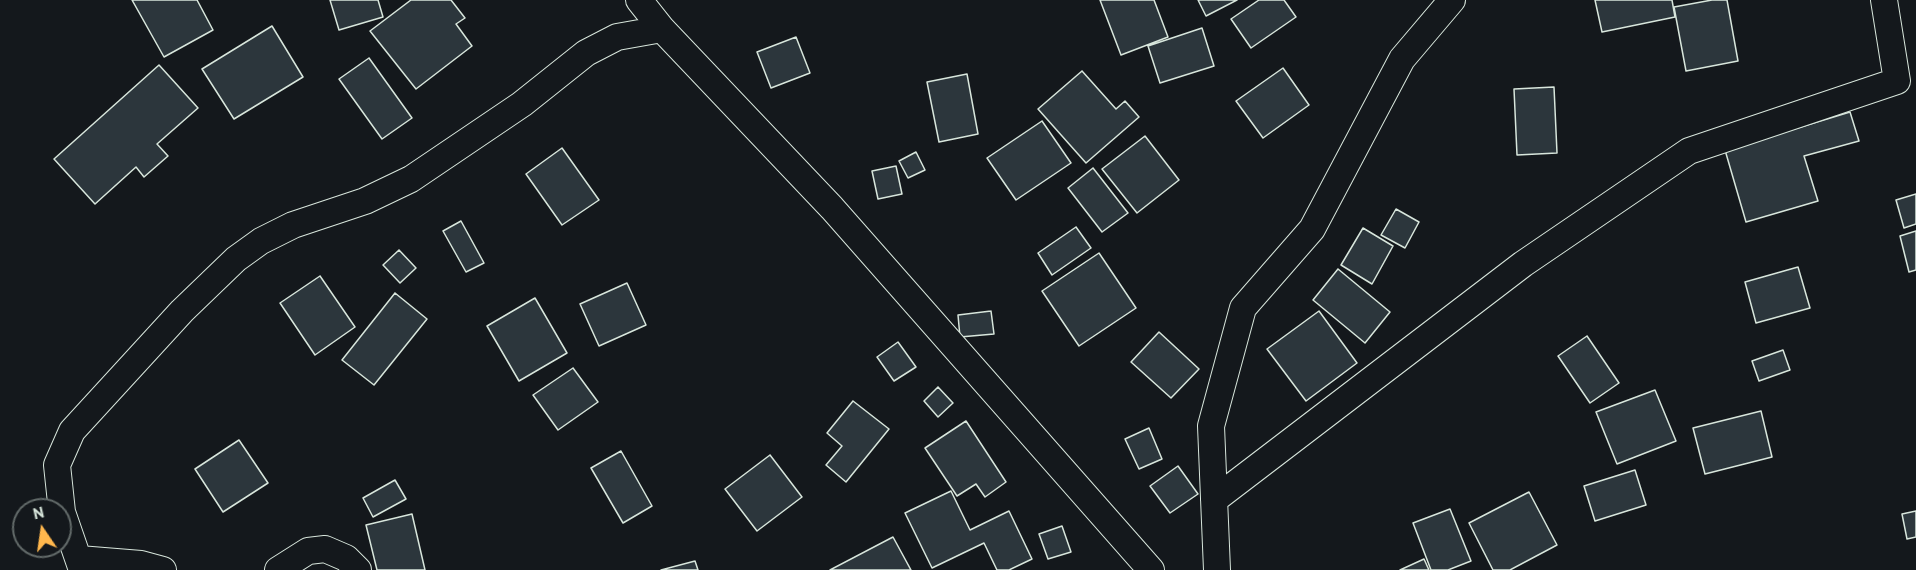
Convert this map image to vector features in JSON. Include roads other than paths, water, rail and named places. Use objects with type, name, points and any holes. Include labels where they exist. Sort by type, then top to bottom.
[{"type":"street","points":[[639,0],[662,29],[832,208],[1151,570]]},
{"type":"street","points":[[1217,570],[1211,426],[1243,308],[1312,229],[1402,59],[1452,0]]},
{"type":"street","points":[[1214,500],[1523,264],[1689,150],[1897,81],[1884,0]]},
{"type":"street","points":[[163,570],[141,564],[81,565],[62,512],[57,465],[72,431],[182,312],[236,259],[261,241],[293,225],[365,201],[411,179],[522,104],[586,53],[617,37],[662,29]]},
{"type":"street","points":[[278,570],[308,551],[325,549],[346,558],[358,570]]}]
